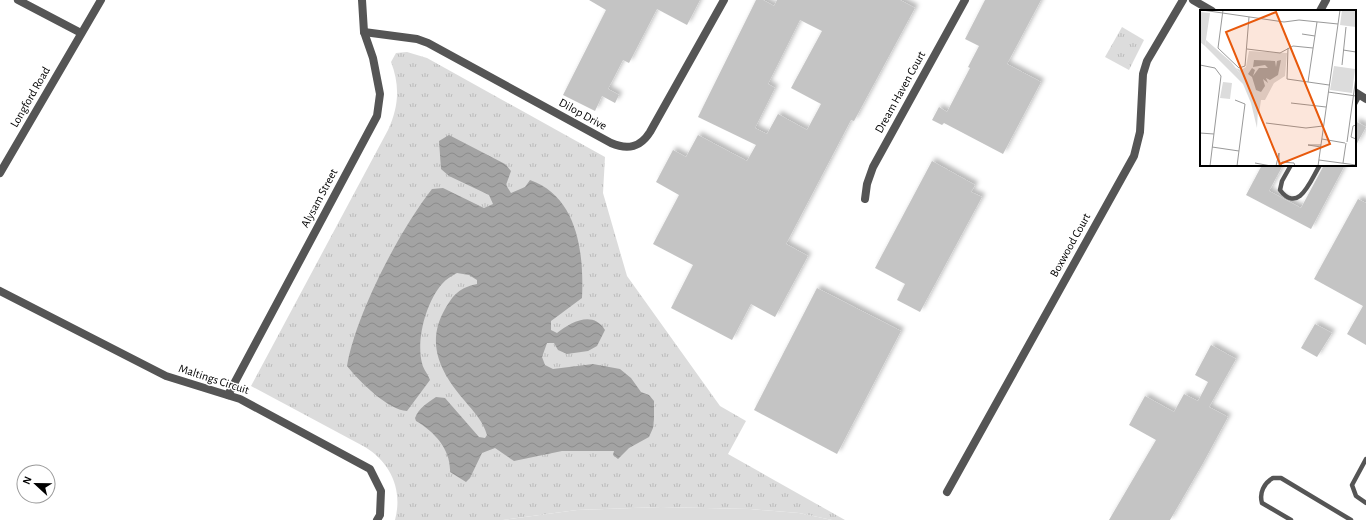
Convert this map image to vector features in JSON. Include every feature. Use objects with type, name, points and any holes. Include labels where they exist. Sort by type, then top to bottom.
[{"type":"street","points":[[18,0],[81,33]]},
{"type":"street","name":"Longford Road","points":[[0,173],[101,0]]},
{"type":"street","name":"Alysam Street","points":[[228,395],[377,116],[380,94],[373,58],[364,32],[362,0]]},
{"type":"street","name":"Dilop Drive","points":[[364,32],[417,39],[428,42],[610,143],[627,148],[640,143],[650,132],[724,0]]},
{"type":"street","name":"Dream Haven Court","points":[[865,199],[867,184],[874,167],[965,0]]},
{"type":"street","name":"Boxwood Court","points":[[947,492],[1134,156],[1140,132],[1143,74],[1147,62],[1183,0]]},
{"type":"street","points":[[1193,0],[1210,10]]},
{"type":"street","points":[[1321,10],[1326,0]]},
{"type":"street","name":"Maltings Circuit","points":[[0,291],[166,376],[240,399],[370,469],[382,491],[380,515],[377,520]]},
{"type":"lane","points":[[1290,166],[1282,181],[1280,190],[1293,199],[1297,199],[1302,194],[1319,166]]},
{"type":"lane","points":[[1366,459],[1352,485],[1356,496],[1366,503]]},
{"type":"lane","points":[[1291,520],[1262,503],[1261,493],[1263,487],[1272,478],[1281,478],[1351,520]]},
{"type":"green space","points":[[1122,27],[1144,40],[1129,70],[1105,57]]},
{"type":"green space","points":[[407,52],[427,58],[605,157],[603,193],[627,276],[720,406],[746,421],[728,454],[845,520],[832,520],[799,513],[750,509],[661,507],[577,510],[503,520],[395,520],[397,509],[396,488],[393,478],[382,461],[365,447],[251,386],[388,130],[392,121],[397,96],[396,79],[391,62],[396,53]]},
{"type":"green space","points":[[661,507],[750,509],[799,513],[832,520],[503,520],[577,510]]},
{"type":"water","points":[[449,135],[505,164],[511,171],[506,185],[511,193],[525,187],[530,180],[546,188],[559,199],[568,213],[575,228],[579,245],[582,298],[551,321],[551,330],[557,333],[575,322],[588,319],[594,320],[605,330],[597,346],[588,351],[567,354],[558,350],[554,343],[547,343],[542,357],[545,365],[553,369],[593,364],[620,369],[631,378],[641,392],[649,395],[654,401],[653,428],[649,437],[629,448],[618,459],[613,455],[614,451],[562,451],[514,461],[495,448],[482,453],[470,478],[466,482],[450,472],[450,464],[445,449],[435,436],[416,421],[415,418],[426,404],[436,397],[445,398],[479,437],[485,438],[487,435],[478,417],[456,390],[443,369],[438,358],[436,346],[436,334],[439,322],[448,304],[458,292],[466,287],[477,284],[477,280],[469,275],[457,273],[449,278],[442,284],[431,301],[421,333],[420,343],[420,354],[430,380],[407,411],[391,406],[374,394],[347,366],[359,322],[380,274],[406,227],[432,189],[443,188],[484,208],[493,204],[489,195],[449,176],[441,169],[439,141]]},
{"type":"building","points":[[589,0],[700,0],[687,25],[657,9],[629,63],[623,60],[608,89],[619,95],[615,103],[602,96],[595,111],[563,95],[606,10]]},
{"type":"building","points":[[756,0],[763,0],[774,6],[777,0],[900,0],[915,8],[854,121],[851,120],[786,244],[808,256],[775,317],[751,304],[732,340],[671,308],[693,265],[653,244],[679,195],[656,182],[673,150],[686,157],[698,135],[747,161],[756,145],[698,117]],"holes":[[[800,20],[822,31],[791,88],[821,104],[807,130],[778,114],[767,134],[755,128],[775,88],[768,84]]]},
{"type":"building","points":[[985,0],[1041,0],[1007,64],[1041,82],[1003,154],[944,123],[942,125],[932,120],[939,107],[947,112],[970,68],[968,67],[979,46],[965,39]]},
{"type":"building","points":[[1356,122],[1366,127],[1356,145]]},
{"type":"building","points":[[932,161],[975,185],[971,192],[982,197],[920,312],[897,300],[905,284],[875,268]]},
{"type":"building","points":[[1261,166],[1282,166],[1269,191],[1301,208],[1323,166],[1344,166],[1311,229],[1246,195]]},
{"type":"building","points":[[1358,199],[1366,203],[1366,345],[1347,334],[1363,306],[1314,279]]},
{"type":"building","points":[[817,288],[901,331],[837,454],[754,410]]},
{"type":"building","points":[[1315,324],[1332,333],[1317,357],[1301,348]]},
{"type":"building","points":[[1211,345],[1236,359],[1209,407],[1228,417],[1170,520],[1109,520],[1156,440],[1129,425],[1145,396],[1174,412],[1184,394],[1198,401],[1208,382],[1195,375]]}]
